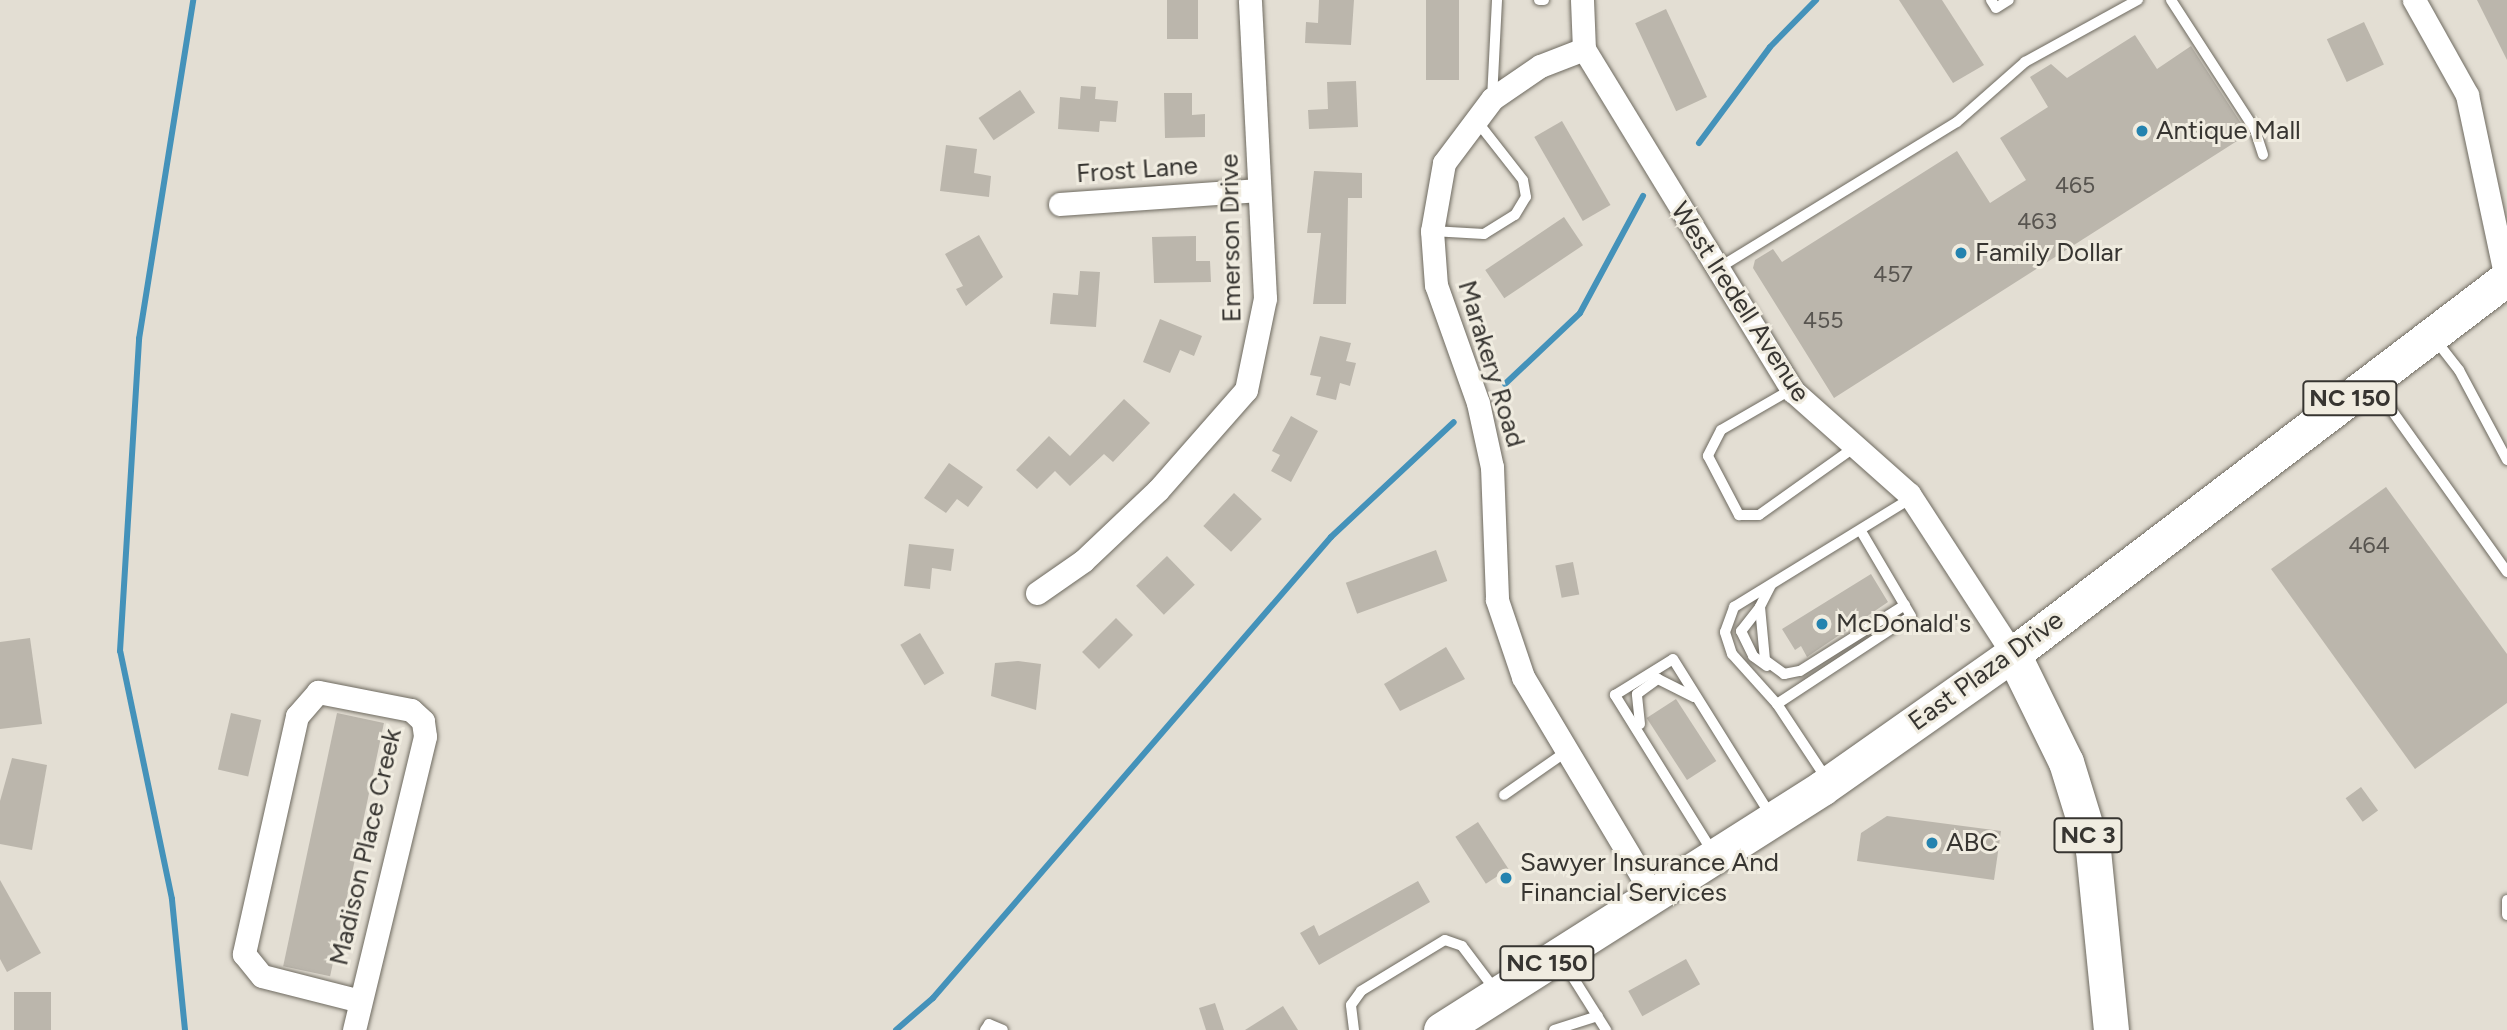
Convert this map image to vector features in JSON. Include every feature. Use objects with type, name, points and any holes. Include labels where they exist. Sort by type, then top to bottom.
[{"type":"main road","name":"East Plaza Drive","points":[[1441,1030],[1829,782],[2014,654],[2507,279]]},
{"type":"main road","name":"West Iredell Avenue","points":[[2014,654],[2067,762],[2093,850],[2111,1030]]},
{"type":"street","name":"Emerson Drive","points":[[1037,593],[1083,561],[1158,490],[1245,390],[1265,299],[1250,0]]},
{"type":"street","points":[[1582,0],[1584,49]]},
{"type":"street","points":[[2414,0],[2466,95],[2507,279]]},
{"type":"street","name":"Marakery Road","points":[[1584,49],[1541,66],[1492,99],[1444,163],[1432,231],[1436,285],[1478,403],[1492,467],[1497,600],[1523,677],[1653,895]]},
{"type":"street","name":"West Iredell Avenue","points":[[1584,49],[1792,389],[1911,498],[2014,654]]},
{"type":"street","name":"Frost Lane","points":[[1060,204],[1259,191]]},
{"type":"street","name":"Madison Place Creek","points":[[318,692],[411,710],[423,721],[425,736],[360,1001],[262,976],[244,954],[297,716],[318,692]]},
{"type":"street","points":[[354,1030],[360,1001]]},
{"type":"lane","points":[[1492,99],[1497,0]]},
{"type":"lane","points":[[1991,0],[1996,8],[2009,0]]},
{"type":"lane","points":[[1717,269],[1957,122],[2025,62],[2138,0]]},
{"type":"lane","points":[[2171,0],[2255,130],[2263,155]]},
{"type":"lane","points":[[1432,231],[1484,234],[1515,215],[1526,197],[1523,180],[1476,120]]},
{"type":"lane","points":[[2432,336],[2459,370],[2507,460]]},
{"type":"lane","points":[[2371,382],[2507,572]]},
{"type":"lane","points":[[1792,389],[1721,430],[1708,456],[1739,515],[1759,515],[1856,446]]},
{"type":"lane","points":[[1829,782],[1777,704],[1732,654],[1725,632],[1734,607],[1911,498]]},
{"type":"lane","points":[[1777,704],[1911,616],[1861,531]]},
{"type":"lane","points":[[1771,585],[1760,607],[1741,631],[1754,656],[1771,669],[1800,671],[1905,605]]},
{"type":"lane","points":[[1760,607],[1771,669]]},
{"type":"lane","points":[[1714,856],[1615,695],[1673,659],[1772,819]]},
{"type":"lane","points":[[1675,793],[1634,704],[1658,679],[1700,701]]},
{"type":"lane","points":[[1504,795],[1567,751]]},
{"type":"lane","points":[[2507,900],[2507,915]]},
{"type":"lane","points":[[1354,1030],[1352,1005],[1361,991],[1446,940],[1462,946],[1498,993]]},
{"type":"lane","points":[[1559,955],[1606,1030]]},
{"type":"lane","points":[[1554,1030],[1598,1016]]},
{"type":"lane","points":[[985,1030],[989,1024],[1003,1030]]},
{"type":"building","points":[[1167,0],[1198,0],[1198,39],[1167,39]]},
{"type":"building","points":[[1319,0],[1354,0],[1351,45],[1305,43],[1306,22],[1318,23]]},
{"type":"building","points":[[1426,0],[1459,0],[1459,80],[1426,80]]},
{"type":"building","points":[[1899,0],[1942,0],[1984,65],[1953,83]]},
{"type":"building","points":[[2477,0],[2507,0],[2507,60]]},
{"type":"building","points":[[1666,9],[1707,97],[1676,111],[1635,23]]},
{"type":"building","points":[[2364,22],[2384,65],[2347,82],[2327,39]]},
{"type":"building","points":[[2135,35],[2157,69],[2191,46],[2248,134],[1834,398],[1753,268],[1755,260],[1773,249],[1782,262],[1957,151],[1990,203],[2026,180],[2000,138],[2048,107],[2030,77],[2051,64],[2067,78]]},
{"type":"building","points":[[1356,81],[1358,127],[1309,129],[1308,110],[1328,109],[1327,82]]},
{"type":"building","points":[[1081,86],[1096,87],[1095,99],[1118,101],[1116,122],[1100,121],[1099,132],[1058,129],[1060,97],[1080,99]]},
{"type":"building","points":[[1020,90],[1035,112],[994,140],[979,118]]},
{"type":"building","points":[[1164,93],[1192,93],[1192,115],[1205,114],[1205,137],[1165,138]]},
{"type":"building","points":[[1562,121],[1610,205],[1583,221],[1534,137]]},
{"type":"building","points":[[946,145],[977,149],[974,173],[991,176],[989,197],[940,191]]},
{"type":"building","points":[[1314,171],[1362,173],[1362,198],[1348,198],[1346,304],[1313,304],[1321,233],[1307,233]]},
{"type":"building","points":[[1564,217],[1583,245],[1504,298],[1485,270]]},
{"type":"building","points":[[979,235],[1003,277],[966,306],[956,289],[963,286],[945,254]]},
{"type":"building","points":[[1196,236],[1196,261],[1210,261],[1211,282],[1154,283],[1152,237]]},
{"type":"building","points":[[1080,271],[1100,272],[1096,327],[1050,324],[1053,293],[1078,295]]},
{"type":"building","points":[[1160,319],[1202,336],[1194,356],[1180,350],[1170,373],[1143,362]]},
{"type":"building","points":[[1320,336],[1351,343],[1346,361],[1356,363],[1350,386],[1340,383],[1336,400],[1316,395],[1321,377],[1310,375]]},
{"type":"building","points":[[1124,399],[1150,423],[1113,462],[1104,454],[1070,486],[1055,471],[1037,489],[1016,470],[1049,436],[1070,456]]},
{"type":"building","points":[[1291,416],[1318,431],[1291,482],[1271,471],[1280,455],[1272,451]]},
{"type":"building","points":[[949,463],[983,487],[968,507],[957,499],[946,513],[924,498]]},
{"type":"building","points":[[2386,487],[2507,654],[2507,703],[2415,769],[2271,569]]},
{"type":"building","points":[[1234,493],[1262,519],[1231,552],[1203,526]]},
{"type":"building","points":[[909,544],[954,549],[951,571],[932,568],[930,589],[904,586]]},
{"type":"building","points":[[1436,550],[1447,581],[1357,614],[1346,583]]},
{"type":"building","points":[[1167,556],[1195,585],[1164,615],[1136,586]]},
{"type":"building","points":[[1573,562],[1579,594],[1562,598],[1555,565]]},
{"type":"building","points":[[1871,574],[1888,602],[1807,657],[1801,646],[1795,650],[1782,629]]},
{"type":"building","points":[[1116,618],[1133,635],[1099,669],[1082,652]]},
{"type":"building","points":[[920,633],[944,673],[924,685],[900,645]]},
{"type":"building","points":[[30,638],[42,724],[0,729],[0,642]]},
{"type":"building","points":[[1446,647],[1465,679],[1400,711],[1384,684]]},
{"type":"building","points":[[1018,661],[1041,664],[1036,710],[991,696],[995,663]]},
{"type":"building","points":[[1676,699],[1716,761],[1687,780],[1647,718]]},
{"type":"building","points":[[231,713],[261,720],[248,776],[218,770]]},
{"type":"building","points":[[337,713],[384,723],[330,976],[283,966]]},
{"type":"building","points":[[12,758],[47,765],[32,850],[0,844],[0,801]]},
{"type":"building","points":[[2361,787],[2378,810],[2363,822],[2346,798]]},
{"type":"building","points":[[1887,816],[2001,831],[1994,880],[1857,861],[1861,833]]},
{"type":"building","points":[[1478,822],[1508,869],[1486,884],[1455,837]]},
{"type":"building","points":[[0,880],[41,953],[7,972],[0,959]]},
{"type":"building","points":[[1418,881],[1430,902],[1319,965],[1300,933],[1314,925],[1319,936]]},
{"type":"building","points":[[1686,959],[1700,984],[1642,1016],[1628,991]]},
{"type":"building","points":[[14,992],[51,992],[51,1030],[14,1030]]},
{"type":"building","points":[[1215,1003],[1224,1030],[1206,1030],[1199,1008]]},
{"type":"building","points":[[1283,1006],[1298,1030],[1245,1030]]},
{"type":"waterway","points":[[185,1030],[172,899],[120,651],[139,339],[193,0]]},
{"type":"waterway","points":[[1699,143],[1770,47],[1816,0]]},
{"type":"waterway","points":[[1505,384],[1580,313],[1643,196]]},
{"type":"waterway","points":[[896,1030],[933,998],[1331,537],[1454,422]]},
{"type":"place","name":"Antique Mall","points":[[2142,131]]},
{"type":"place","name":"Family Dollar","points":[[1961,253]]},
{"type":"place","name":"McDonald's","points":[[1822,624]]},
{"type":"place","name":"ABC","points":[[1932,843]]},
{"type":"place","name":"Sawyer Insurance And Financial Services","points":[[1506,878]]}]
